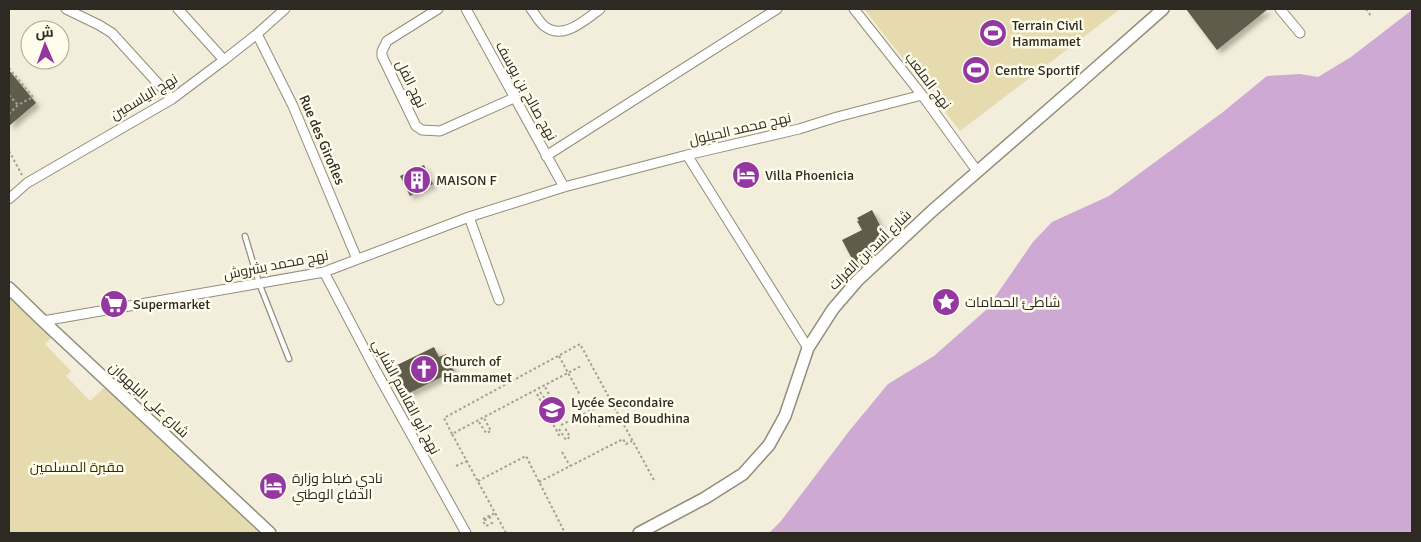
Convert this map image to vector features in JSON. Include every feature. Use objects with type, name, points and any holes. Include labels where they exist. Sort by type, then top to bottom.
[{"type":"street","points":[[66,9],[112,33],[172,99]]},
{"type":"street","points":[[178,9],[224,60]]},
{"type":"street","name":"نهج الياسمين","points":[[9,199],[27,183],[172,99],[257,34],[285,9]]},
{"type":"street","name":"نهج الفل","points":[[438,9],[393,36],[387,41],[382,51],[382,56],[416,126],[422,130],[440,131],[514,98]]},
{"type":"street","name":"نهج صالح بن يوسف","points":[[466,9],[564,187]]},
{"type":"street","points":[[531,9],[545,26],[555,31],[567,30],[576,26],[600,9]]},
{"type":"street","points":[[546,156],[777,9]]},
{"type":"street","name":"نهج الملعب","points":[[854,9],[922,95],[978,171]]},
{"type":"street","name":"شارع أسد بن الفرات","points":[[639,533],[705,498],[743,474],[768,446],[785,416],[808,348],[832,309],[858,280],[932,211],[1163,9]]},
{"type":"street","points":[[1280,9],[1300,33]]},
{"type":"street","name":"Rue des Girofles","points":[[257,34],[293,106],[357,260]]},
{"type":"street","name":"نهج محمد الحيلول","points":[[564,187],[799,129],[922,95]]},
{"type":"street","points":[[688,155],[808,348]]},
{"type":"street","name":"نهج محمد بشروش","points":[[43,322],[324,272],[469,218],[564,187]]},
{"type":"street","points":[[469,218],[499,300]]},
{"type":"street","name":"نهج أبو القاسم الشابي","points":[[324,272],[381,380],[466,533]]},
{"type":"street","name":"شارع علي البلهوان","points":[[9,288],[43,322],[270,533]]},
{"type":"lane","points":[[245,236],[259,284],[288,359]]},
{"type":"path","points":[[1366,9],[1371,16]]},
{"type":"path","points":[[9,68],[33,97],[18,105],[9,114]]},
{"type":"path","points":[[9,95],[18,105]]},
{"type":"path","points":[[9,151],[27,183]]},
{"type":"path","points":[[506,533],[444,418],[580,344],[655,482]]},
{"type":"path","points":[[559,356],[580,395]]},
{"type":"path","points":[[452,434],[581,366]]},
{"type":"path","points":[[540,392],[546,400],[551,398],[544,385]]},
{"type":"path","points":[[537,394],[560,437]]},
{"type":"path","points":[[561,426],[602,405]]},
{"type":"path","points":[[592,410],[600,427]]},
{"type":"path","points":[[479,422],[486,433],[491,431],[484,418]]},
{"type":"path","points":[[559,429],[566,440],[570,437],[565,428]]},
{"type":"path","points":[[539,482],[623,439],[626,444],[632,441]]},
{"type":"path","points":[[562,452],[570,466]]},
{"type":"path","points":[[478,481],[526,456],[565,533]]},
{"type":"path","points":[[456,466],[467,461]]},
{"type":"path","points":[[483,519],[495,513]]},
{"type":"path","points":[[491,518],[483,521],[486,526],[494,522]]},
{"type":"green space","name":"Centre Sportif","points":[[864,9],[1118,9],[1119,10],[960,131]]},
{"type":"green space","name":"مقبرة المسلمين","points":[[9,294],[52,337],[45,344],[71,371],[66,376],[90,401],[106,386],[259,533],[9,533]]},
{"type":"shaded area","points":[[1412,10],[1412,533],[769,533],[781,521],[850,430],[888,384],[934,356],[986,310],[1033,242],[1052,222],[1109,196],[1223,112],[1267,76],[1300,74],[1318,77],[1351,57]]},
{"type":"building","points":[[1186,9],[1268,9],[1217,50]]},
{"type":"building","points":[[9,70],[36,103],[9,126]]},
{"type":"building","name":"MAISON F","points":[[424,165],[433,184],[410,196],[400,176]]},
{"type":"building","points":[[872,210],[888,241],[858,270],[842,240],[862,230],[857,218]]},
{"type":"building","name":"Church of Hammamet","points":[[434,347],[439,357],[446,354],[454,371],[407,394],[393,367]]},
{"type":"place","name":"Terrain Civil Hammamet","points":[[993,33]]},
{"type":"place","name":"Centre Sportif","points":[[976,70]]},
{"type":"place","name":"Villa Phoenicia","points":[[746,175]]},
{"type":"place","name":"MAISON F","points":[[417,180]]},
{"type":"place","name":"شاطئ الحمامات","points":[[946,302]]},
{"type":"place","name":"Supermarket","points":[[114,304]]},
{"type":"place","name":"Church of Hammamet","points":[[424,369]]},
{"type":"place","name":"Lycée Secondaire Mohamed Boudhina","points":[[552,410]]},
{"type":"place","name":"نادي ضباط وزارة الدفاع الوطني","points":[[273,486]]}]
